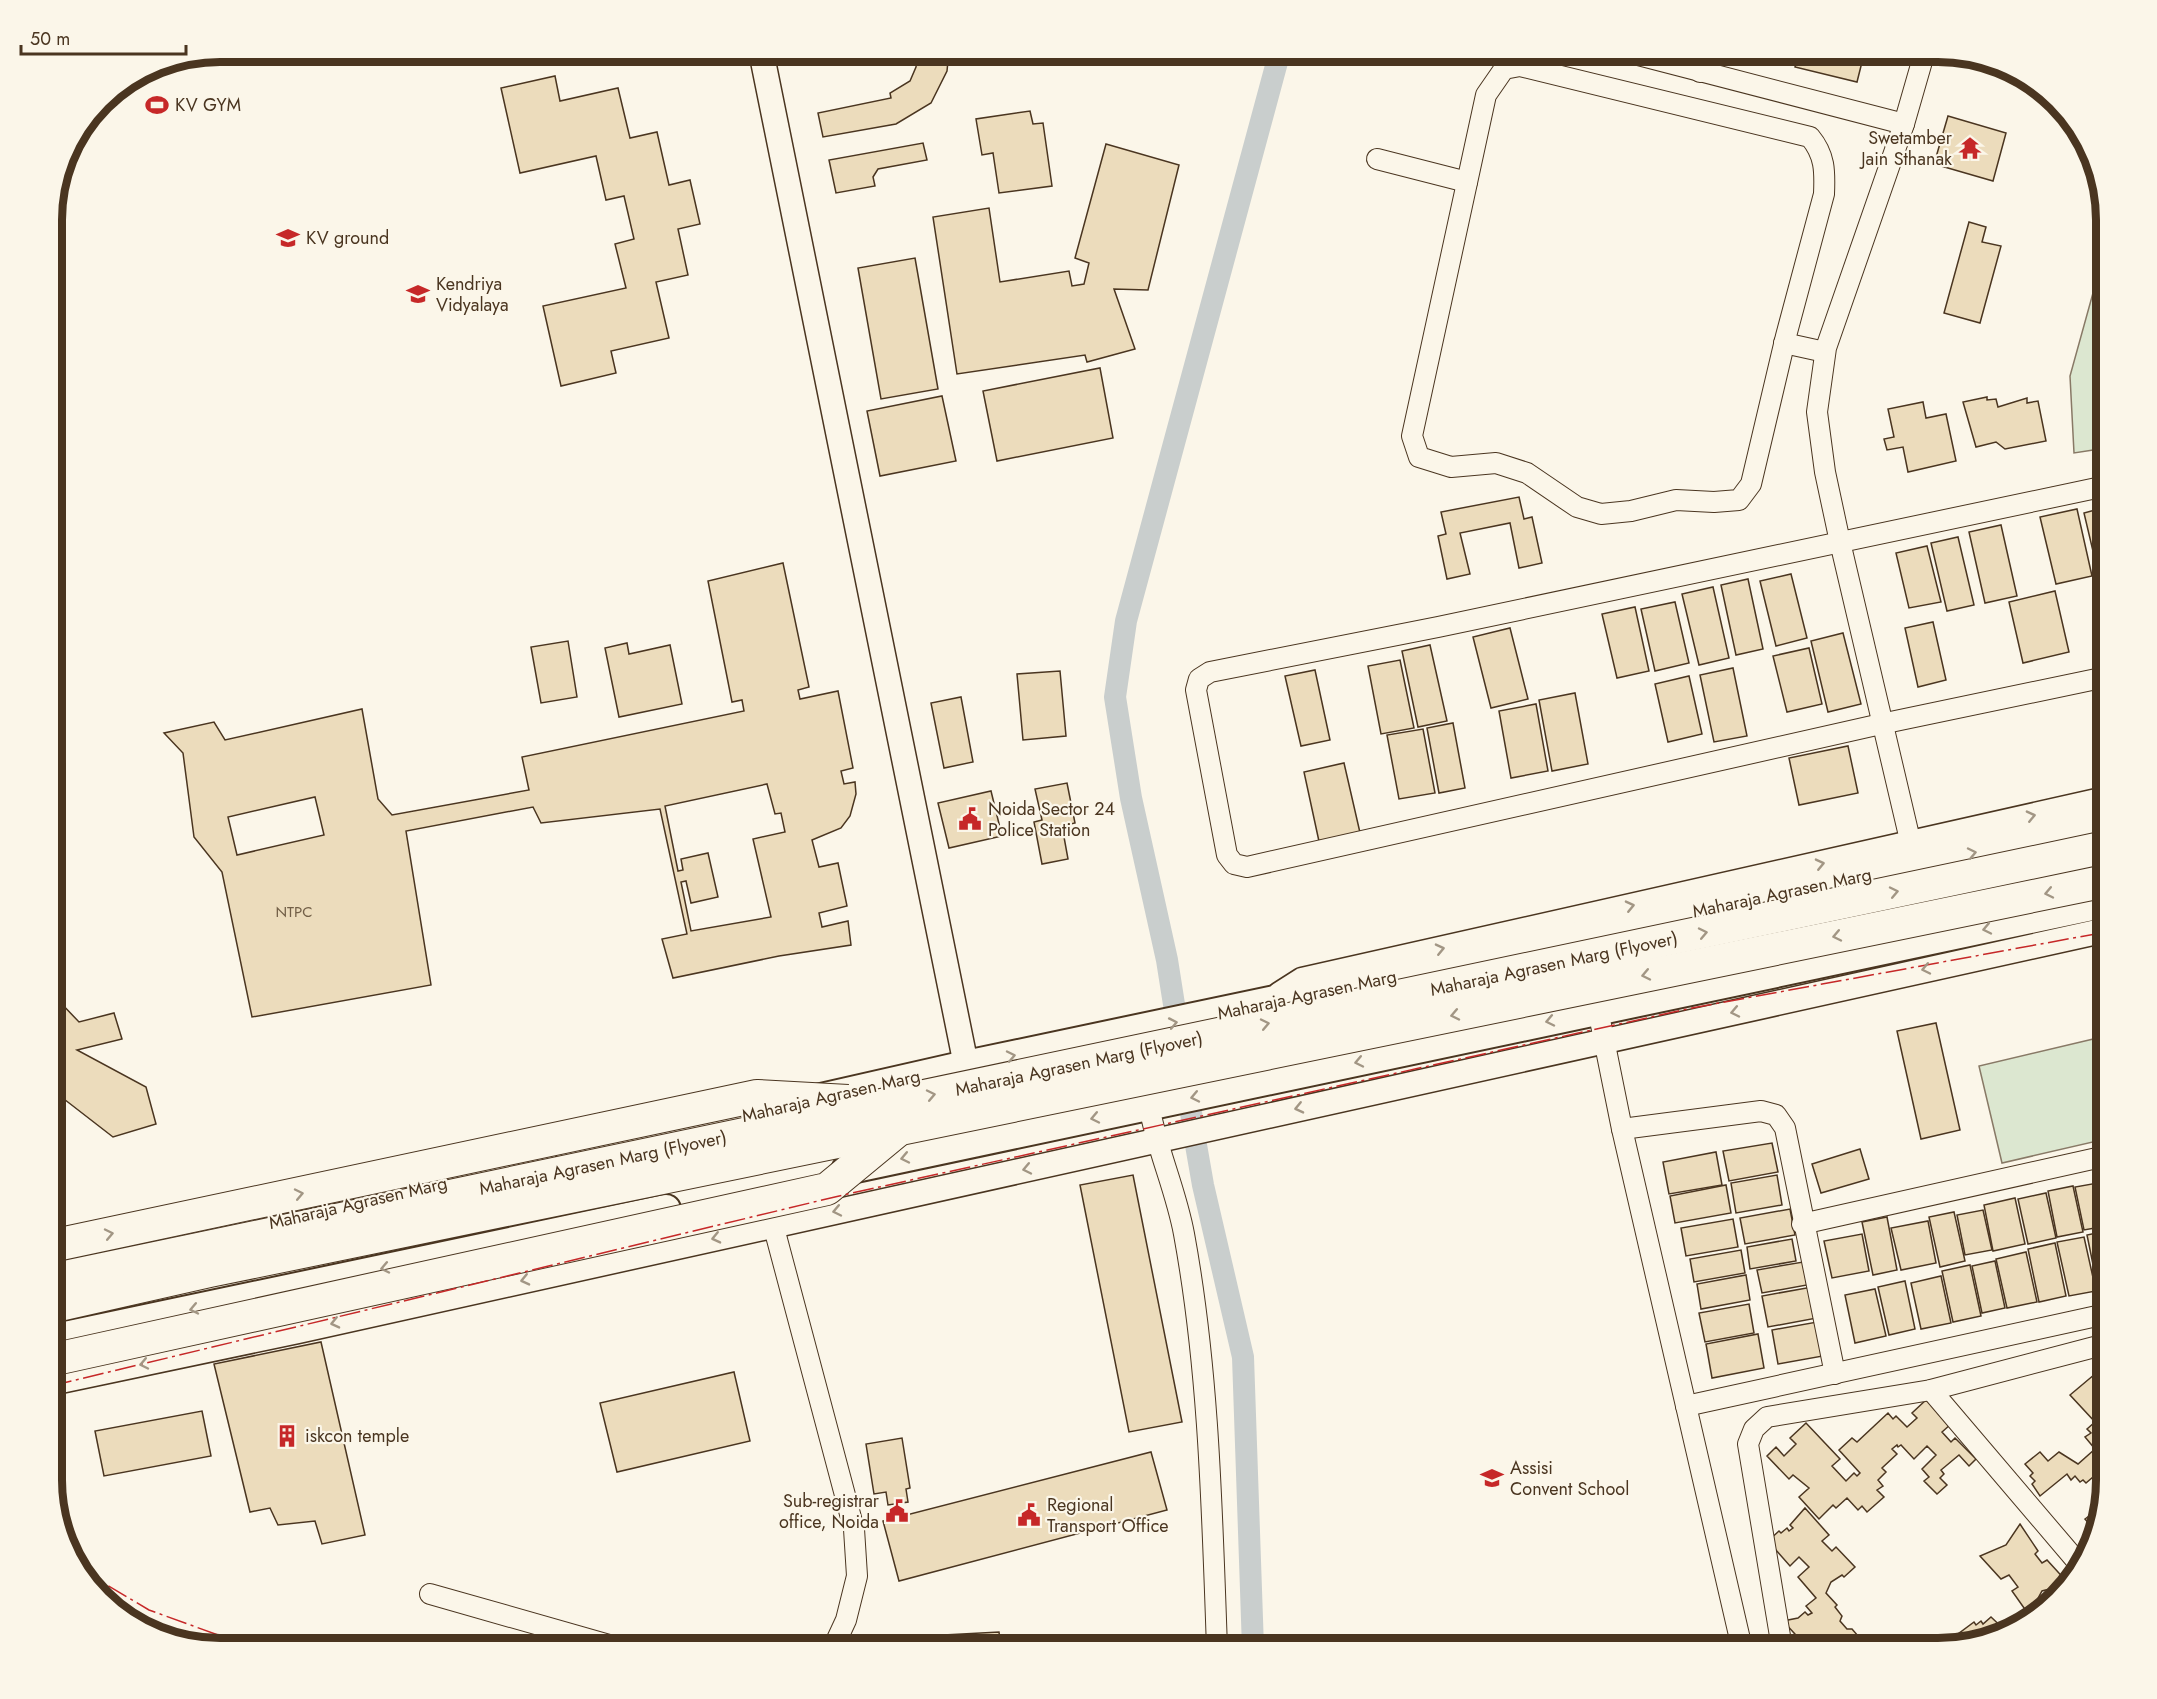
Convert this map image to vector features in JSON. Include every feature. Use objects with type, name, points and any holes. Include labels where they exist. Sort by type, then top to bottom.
[{"type":"main road","name":"Maharaja Agrasen Marg","points":[[62,1266],[251,1228],[966,1065],[1266,1004],[1739,903],[1914,854],[2096,827]]},
{"type":"main road","name":"Maharaja Agrasen Marg (Flyover)","points":[[62,1305],[895,1116],[2096,849]]},
{"type":"main road","name":"Maharaja Agrasen Marg (Flyover)","points":[[62,1278],[2096,883]]},
{"type":"main road","points":[[1739,903],[1756,977]]},
{"type":"main road","points":[[62,1337],[2096,905]]},
{"type":"main road","points":[[62,1244],[757,1096],[895,1116]]},
{"type":"main road","points":[[62,1358],[827,1189],[895,1116]]},
{"type":"street","points":[[1660,61],[1904,124]]},
{"type":"street","points":[[1700,72],[1703,61]]},
{"type":"street","points":[[1914,854],[1881,723],[1840,542],[1825,472],[1817,412],[1825,351],[1904,124],[1922,61]]},
{"type":"street","points":[[763,62],[966,1065]]},
{"type":"street","points":[[1520,66],[1810,137],[1821,150],[1825,171],[1824,194],[1784,343],[1751,484],[1739,500],[1714,502],[1676,500],[1632,511],[1601,514],[1577,507],[1527,473],[1496,463],[1451,467],[1419,457],[1412,436],[1467,182],[1486,95],[1504,69],[1520,66]]},
{"type":"street","points":[[1377,159],[1467,182]]},
{"type":"street","points":[[1784,343],[1825,351]]},
{"type":"street","points":[[2096,488],[1438,627],[1210,672],[1199,680],[1196,690],[1227,855],[1234,864],[1247,867],[1881,723],[2096,679]]},
{"type":"street","points":[[1266,1004],[1302,980],[1914,854],[2096,802]]},
{"type":"street","points":[[62,1381],[298,1331],[2096,932]]},
{"type":"street","points":[[1598,1010],[1602,1041],[1740,1638]]},
{"type":"street","points":[[1151,1106],[1156,1140],[1184,1231],[1196,1315],[1204,1386],[1217,1638]]},
{"type":"street","points":[[1622,1129],[1761,1111],[1776,1115],[1785,1128],[1802,1224],[1834,1374]]},
{"type":"street","points":[[1802,1224],[2096,1158]]},
{"type":"street","points":[[764,1188],[854,1529],[857,1576],[846,1620],[838,1638]]},
{"type":"street","points":[[1686,1406],[2096,1316]]},
{"type":"street","points":[[1780,1638],[1748,1444],[1754,1429],[1767,1417],[1930,1390],[2096,1347]]},
{"type":"street","points":[[1930,1390],[2074,1558]]},
{"type":"street","points":[[430,1593],[585,1638]]},
{"type":"green space","points":[[2096,282],[2096,450],[2074,453],[2070,376]]},
{"type":"green space","points":[[2096,1038],[2096,1141],[2002,1163],[1979,1066]]},
{"type":"building","points":[[1796,61],[1862,61],[1857,82],[1795,67]]},
{"type":"building","points":[[917,62],[948,62],[947,71],[931,103],[896,124],[823,137],[818,113],[891,98],[890,93],[910,81]]},
{"type":"building","points":[[555,76],[560,101],[618,88],[630,138],[657,132],[669,185],[690,180],[700,224],[678,229],[688,275],[656,282],[669,338],[611,351],[616,373],[561,386],[543,306],[626,288],[615,244],[634,239],[624,196],[606,200],[596,156],[520,173],[501,88]]},
{"type":"building","points":[[1030,111],[1033,124],[1043,123],[1052,186],[999,193],[993,153],[982,155],[976,119]]},
{"type":"building","name":"Swetamber Jain Sthanak","points":[[1948,116],[2006,133],[1993,181],[1934,164]]},
{"type":"building","points":[[923,143],[927,160],[878,169],[873,177],[875,186],[836,193],[829,160]]},
{"type":"building","points":[[1106,144],[1179,165],[1148,290],[1114,289],[1135,349],[1087,362],[1085,355],[957,374],[933,217],[989,208],[1000,282],[1069,271],[1072,286],[1084,284],[1089,263],[1075,258]]},
{"type":"building","points":[[1969,222],[1986,227],[1982,242],[2001,246],[1980,323],[1944,313]]},
{"type":"building","points":[[915,258],[938,389],[881,399],[858,268]]},
{"type":"building","points":[[1100,368],[1113,438],[997,461],[983,391]]},
{"type":"building","points":[[942,396],[956,461],[880,476],[867,411]]},
{"type":"building","points":[[1987,397],[1987,400],[1996,399],[1998,407],[2027,398],[2027,403],[2038,401],[2046,441],[2005,449],[1996,442],[1976,447],[1963,402]]},
{"type":"building","points":[[1923,402],[1926,418],[1946,414],[1956,461],[1908,472],[1903,447],[1887,450],[1884,439],[1894,437],[1888,409]]},
{"type":"building","points":[[1519,497],[1524,519],[1532,517],[1542,563],[1519,568],[1510,523],[1460,533],[1470,574],[1447,579],[1438,536],[1446,534],[1441,512]]},
{"type":"building","points":[[2077,509],[2092,576],[2056,584],[2040,517]]},
{"type":"building","points":[[2096,510],[2096,564],[2084,513]]},
{"type":"building","points":[[2001,525],[2017,596],[1985,603],[1969,532]]},
{"type":"building","points":[[1958,537],[1974,605],[1947,611],[1931,543]]},
{"type":"building","points":[[1927,546],[1941,602],[1909,608],[1896,553]]},
{"type":"building","points":[[783,563],[809,687],[798,690],[800,699],[838,691],[853,768],[841,771],[844,784],[855,782],[856,794],[850,816],[841,828],[812,840],[819,867],[838,863],[847,906],[819,913],[822,927],[848,921],[851,945],[779,956],[673,978],[662,939],[687,934],[660,809],[541,823],[533,807],[406,831],[431,985],[252,1017],[222,872],[194,837],[183,753],[164,733],[214,722],[225,740],[362,709],[378,799],[392,815],[529,790],[522,757],[744,711],[742,700],[732,702],[708,581]],"holes":[[[767,784],[775,814],[781,813],[785,832],[753,839],[771,917],[691,931],[681,882],[686,881],[691,903],[718,897],[708,853],[681,859],[683,870],[678,871],[665,806]],[[315,797],[324,835],[237,855],[228,817]]]},
{"type":"building","points":[[1791,574],[1807,638],[1776,646],[1760,581]]},
{"type":"building","points":[[1748,579],[1763,649],[1736,655],[1721,585]]},
{"type":"building","points":[[1713,587],[1729,658],[1699,665],[1682,594]]},
{"type":"building","points":[[2055,591],[2069,652],[2023,663],[2009,602]]},
{"type":"building","points":[[1675,602],[1689,663],[1655,671],[1641,609]]},
{"type":"building","points":[[1635,607],[1649,671],[1617,678],[1602,614]]},
{"type":"building","points":[[1933,622],[1946,680],[1918,687],[1905,628]]},
{"type":"building","points":[[1510,628],[1528,699],[1491,708],[1473,637]]},
{"type":"building","points":[[1843,633],[1861,704],[1828,712],[1811,641]]},
{"type":"building","points":[[568,641],[577,697],[541,703],[531,647]]},
{"type":"building","points":[[627,643],[629,654],[670,645],[682,704],[619,717],[605,648]]},
{"type":"building","points":[[1430,645],[1447,721],[1418,727],[1402,651]]},
{"type":"building","points":[[1809,648],[1822,704],[1787,712],[1773,656]]},
{"type":"building","points":[[1400,660],[1414,728],[1381,734],[1368,666]]},
{"type":"building","points":[[1733,668],[1747,736],[1714,742],[1700,675]]},
{"type":"building","points":[[1315,670],[1330,740],[1301,746],[1285,676]]},
{"type":"building","points":[[1060,671],[1066,736],[1023,740],[1017,674]]},
{"type":"building","points":[[1689,676],[1702,734],[1668,742],[1655,684]]},
{"type":"building","points":[[1575,693],[1588,764],[1552,771],[1539,700]]},
{"type":"building","points":[[961,697],[973,762],[944,768],[931,703]]},
{"type":"building","points":[[1536,704],[1548,771],[1511,778],[1499,711]]},
{"type":"building","points":[[1453,723],[1465,788],[1439,793],[1427,728]]},
{"type":"building","points":[[1423,729],[1435,793],[1399,799],[1387,735]]},
{"type":"building","points":[[1848,746],[1858,793],[1799,805],[1789,758]]},
{"type":"building","points":[[1344,763],[1361,837],[1320,846],[1304,772]]},
{"type":"building","points":[[1067,783],[1075,823],[1062,826],[1068,859],[1042,864],[1034,822],[1042,820],[1035,789]]},
{"type":"building","name":"Noida Sector 24 Police Station","points":[[991,791],[1002,836],[949,848],[938,803]]},
{"type":"building","points":[[62,1004],[79,1022],[114,1013],[122,1039],[77,1050],[146,1087],[156,1124],[113,1137],[62,1098]]},
{"type":"building","points":[[1936,1023],[1960,1130],[1921,1139],[1897,1031]]},
{"type":"building","points":[[1772,1143],[1778,1172],[1729,1181],[1723,1151]]},
{"type":"building","points":[[1860,1149],[1869,1179],[1821,1193],[1812,1164]]},
{"type":"building","points":[[1716,1152],[1722,1185],[1669,1194],[1663,1162]]},
{"type":"building","points":[[1133,1175],[1182,1422],[1129,1432],[1080,1185]]},
{"type":"building","points":[[1777,1175],[1782,1205],[1736,1213],[1731,1183]]},
{"type":"building","points":[[2096,1183],[2096,1228],[2084,1230],[2075,1187]]},
{"type":"building","points":[[1726,1185],[1731,1213],[1675,1223],[1670,1196]]},
{"type":"building","points":[[2073,1186],[2083,1232],[2057,1237],[2048,1191]]},
{"type":"building","points":[[2046,1193],[2056,1238],[2028,1244],[2018,1199]]},
{"type":"building","points":[[2015,1198],[2025,1244],[1993,1251],[1984,1205]]},
{"type":"building","points":[[1790,1209],[1795,1235],[1745,1244],[1740,1218]]},
{"type":"building","points":[[1983,1210],[1992,1250],[1965,1255],[1957,1215]]},
{"type":"building","points":[[1954,1212],[1965,1261],[1940,1267],[1929,1217]]},
{"type":"building","points":[[1887,1217],[1897,1270],[1873,1275],[1862,1222]]},
{"type":"building","points":[[1733,1219],[1738,1247],[1686,1256],[1681,1228]]},
{"type":"building","points":[[1928,1221],[1936,1263],[1901,1270],[1891,1228]]},
{"type":"building","points":[[2096,1233],[2096,1279],[2087,1235]]},
{"type":"building","points":[[1862,1234],[1869,1271],[1832,1278],[1824,1241]]},
{"type":"building","points":[[2084,1237],[2096,1291],[2069,1296],[2057,1242]]},
{"type":"building","points":[[1792,1239],[1796,1261],[1750,1269],[1747,1247]]},
{"type":"building","points":[[2055,1243],[2066,1296],[2039,1302],[2028,1249]]},
{"type":"building","points":[[1741,1250],[1745,1273],[1694,1282],[1690,1259]]},
{"type":"building","points":[[2026,1252],[2037,1302],[2007,1308],[1996,1259]]},
{"type":"building","points":[[1995,1261],[2005,1308],[1982,1313],[1972,1266]]},
{"type":"building","points":[[1803,1262],[1807,1285],[1762,1293],[1757,1270]]},
{"type":"building","points":[[1970,1265],[1981,1316],[1953,1322],[1942,1271]]},
{"type":"building","points":[[1746,1275],[1750,1300],[1701,1309],[1697,1284]]},
{"type":"building","points":[[1941,1276],[1951,1323],[1921,1329],[1911,1283]]},
{"type":"building","points":[[1905,1281],[1915,1329],[1889,1335],[1878,1287]]},
{"type":"building","points":[[1812,1287],[1817,1318],[1768,1327],[1762,1296]]},
{"type":"building","points":[[1875,1289],[1886,1336],[1855,1343],[1845,1295]]},
{"type":"building","points":[[1749,1304],[1754,1333],[1705,1342],[1699,1313]]},
{"type":"building","points":[[1817,1322],[1823,1356],[1778,1364],[1772,1330]]},
{"type":"building","points":[[1758,1334],[1764,1368],[1712,1378],[1706,1344]]},
{"type":"building","name":"iskcon temple","points":[[321,1342],[365,1535],[322,1544],[315,1521],[278,1525],[270,1508],[250,1512],[214,1364]]},
{"type":"building","points":[[734,1372],[750,1441],[617,1472],[600,1403]]},
{"type":"building","points":[[2095,1374],[2096,1480],[2093,1477],[2086,1483],[2083,1480],[2080,1482],[2075,1476],[2071,1480],[2067,1474],[2040,1496],[2032,1484],[2035,1481],[2030,1476],[2033,1473],[2025,1464],[2040,1452],[2048,1461],[2059,1452],[2078,1464],[2095,1449],[2085,1437],[2091,1433],[2087,1429],[2095,1422],[2070,1395]]},
{"type":"building","points":[[1927,1399],[1951,1424],[1942,1432],[1951,1442],[1955,1438],[1976,1459],[1969,1466],[1959,1455],[1941,1470],[1944,1474],[1940,1478],[1947,1485],[1937,1494],[1924,1481],[1929,1477],[1922,1469],[1936,1455],[1927,1446],[1914,1459],[1901,1445],[1898,1447],[1897,1445],[1892,1449],[1897,1454],[1882,1468],[1886,1472],[1878,1480],[1883,1486],[1877,1490],[1884,1497],[1867,1512],[1862,1506],[1858,1510],[1847,1498],[1836,1508],[1833,1505],[1819,1519],[1799,1497],[1809,1488],[1793,1475],[1789,1479],[1767,1456],[1776,1447],[1784,1456],[1796,1444],[1790,1438],[1806,1423],[1840,1459],[1832,1466],[1846,1481],[1854,1473],[1857,1476],[1860,1473],[1839,1450],[1852,1438],[1857,1442],[1888,1413],[1893,1419],[1896,1416],[1907,1427],[1917,1418],[1912,1413]]},
{"type":"building","points":[[202,1411],[211,1456],[104,1476],[95,1431]]},
{"type":"building","points":[[902,1438],[910,1488],[906,1489],[908,1502],[888,1505],[886,1492],[874,1494],[866,1444]]},
{"type":"building","name":"Regional Transport Office","points":[[1151,1452],[1167,1510],[899,1581],[883,1521]]},
{"type":"building","points":[[1805,1508],[1829,1535],[1822,1541],[1832,1551],[1836,1547],[1855,1567],[1844,1577],[1842,1575],[1831,1582],[1826,1593],[1837,1605],[1835,1607],[1842,1616],[1840,1621],[1847,1629],[1852,1629],[1858,1636],[1862,1635],[1864,1638],[1799,1638],[1783,1621],[1798,1618],[1805,1612],[1808,1615],[1812,1613],[1806,1606],[1816,1598],[1798,1577],[1809,1567],[1799,1557],[1790,1566],[1768,1541],[1779,1531],[1781,1533],[1787,1528],[1789,1531],[1793,1528],[1790,1525]]},
{"type":"building","points":[[2091,1514],[2089,1524],[2085,1519]]},
{"type":"building","points":[[2020,1524],[2038,1551],[2035,1554],[2042,1563],[2047,1560],[2062,1576],[2051,1589],[2042,1591],[2035,1604],[2026,1610],[2012,1591],[2018,1587],[2009,1575],[2001,1579],[1980,1556],[2006,1545]]},
{"type":"building","points":[[1991,1617],[2000,1625],[1979,1632],[1958,1634],[1974,1622],[1976,1625],[1981,1621],[1983,1624]]},
{"type":"building","points":[[999,1632],[1000,1638],[944,1638],[944,1635]]},
{"type":"waterway","points":[[1179,1036],[1167,960],[1131,798],[1115,697],[1126,621],[1277,61]]},
{"type":"waterway","points":[[1186,1080],[1192,1119]]},
{"type":"waterway","points":[[1196,1145],[1203,1185],[1243,1357],[1253,1638]]},
{"type":"power","points":[[62,1383],[843,1195],[1692,1008],[2096,934]]},
{"type":"power","points":[[96,1579],[149,1610],[226,1638]]},
{"type":"place","name":"KV GYM","points":[[157,105]]},
{"type":"place","name":"Swetamber Jain Sthanak","points":[[1970,148]]},
{"type":"place","name":"KV ground","points":[[288,238]]},
{"type":"place","name":"Kendriya Vidyalaya","points":[[418,294]]},
{"type":"place","name":"Noida Sector 24 Police Station","points":[[970,819]]},
{"type":"place","name":"iskcon temple","points":[[287,1436]]},
{"type":"place","name":"Assisi Convent School","points":[[1492,1478]]},
{"type":"place","name":"Sub-registrar office, Noida","points":[[897,1511]]},
{"type":"place","name":"Regional Transport Office","points":[[1029,1515]]}]
